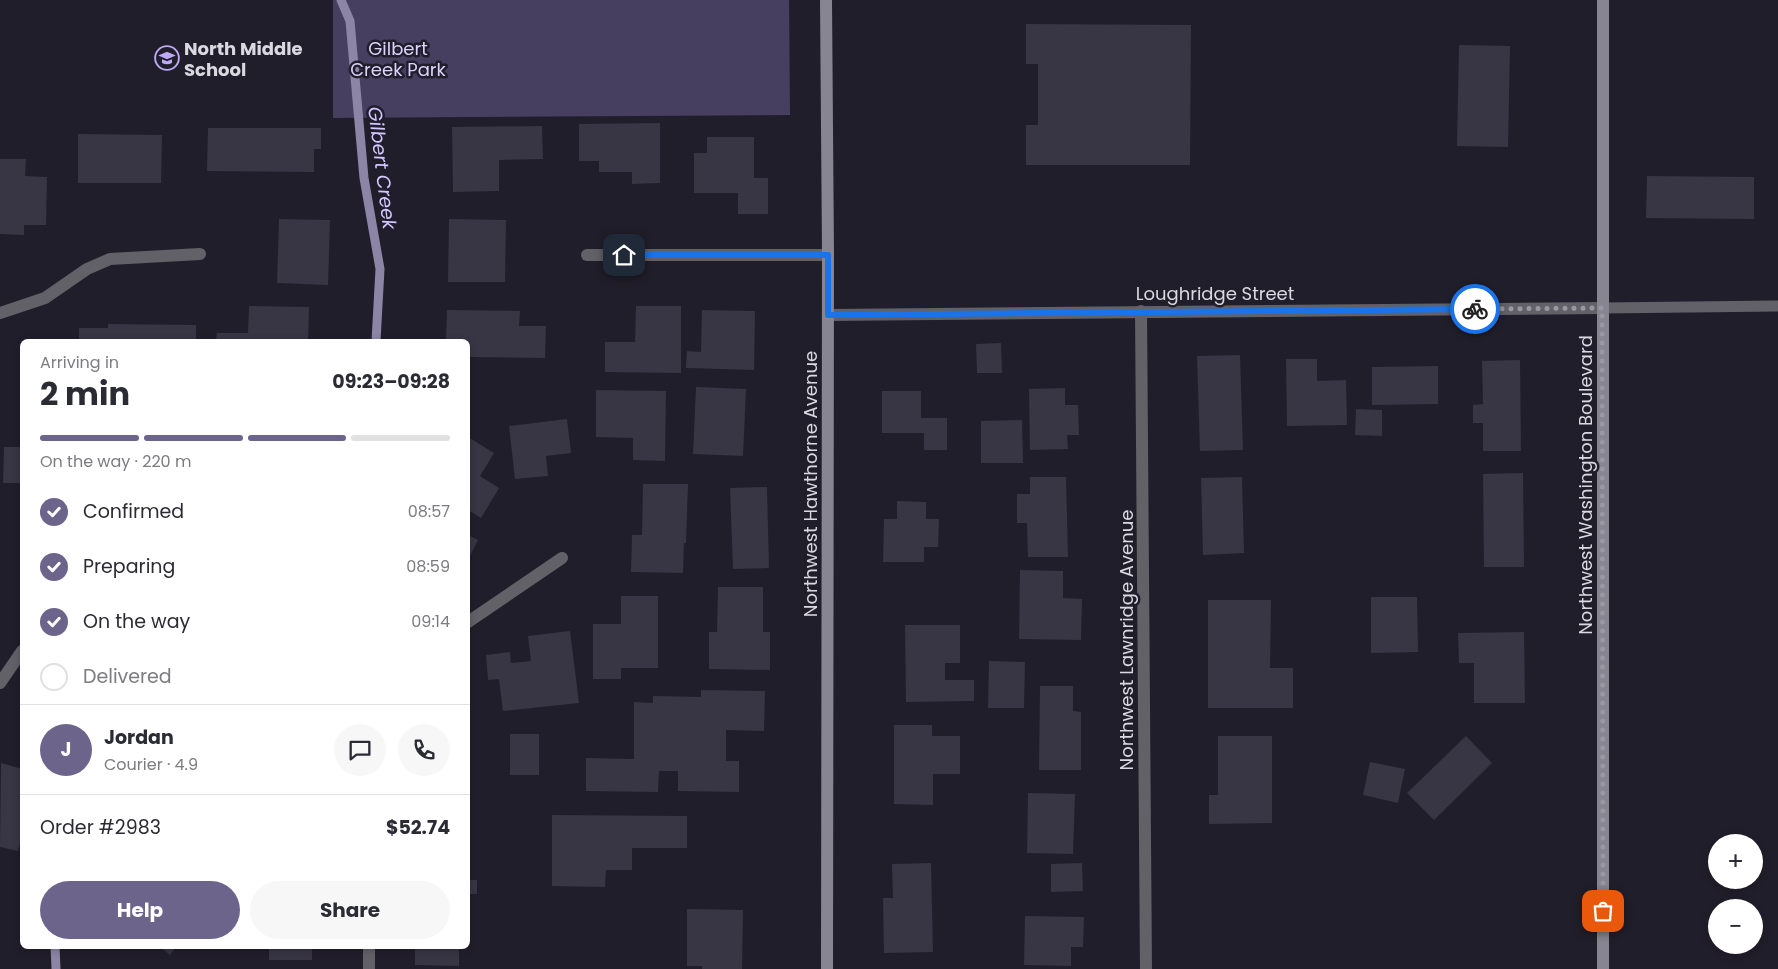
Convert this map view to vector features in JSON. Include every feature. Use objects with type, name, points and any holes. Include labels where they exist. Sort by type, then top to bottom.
[{"type":"street","name":"Northwest Hawthorne Avenue","points":[[826,0],[828,255],[827,969]]},
{"type":"street","name":"Northwest Washington Boulevard","points":[[1603,0],[1603,969]]},
{"type":"street","points":[[0,313],[44,298],[87,269],[110,259],[200,254]]},
{"type":"street","points":[[587,255],[828,255]]},
{"type":"street","name":"Loughridge Street","points":[[828,315],[1602,308]]},
{"type":"street","name":"Northwest Lawnridge Avenue","points":[[1141,311],[1146,969]]},
{"type":"street","points":[[470,621],[562,558]]},
{"type":"street","points":[[0,683],[20,654]]},
{"type":"street","points":[[369,949],[369,969]]},
{"type":"lane","points":[[1602,308],[1778,306]]},
{"type":"green space","name":"Gilbert Creek Park","points":[[333,0],[789,0],[790,115],[333,118]]},
{"type":"building","points":[[1026,24],[1191,25],[1190,165],[1026,165],[1026,125],[1038,125],[1038,64],[1026,64]]},
{"type":"building","points":[[1459,45],[1510,46],[1508,147],[1457,146]]},
{"type":"building","points":[[660,123],[660,183],[632,184],[632,172],[599,172],[599,161],[579,161],[579,124]]},
{"type":"building","points":[[542,126],[543,159],[499,160],[499,191],[453,192],[452,127]]},
{"type":"building","points":[[208,128],[321,128],[321,149],[314,149],[314,172],[207,171]]},
{"type":"building","points":[[78,134],[162,135],[161,183],[78,183]]},
{"type":"building","points":[[707,137],[754,137],[754,178],[768,178],[768,214],[738,214],[738,193],[694,193],[694,153],[707,153]]},
{"type":"building","points":[[0,159],[26,159],[25,176],[47,177],[46,225],[24,225],[24,235],[0,234]]},
{"type":"building","points":[[1647,176],[1754,177],[1754,219],[1646,218]]},
{"type":"building","points":[[279,219],[330,220],[328,285],[277,283]]},
{"type":"building","points":[[449,219],[506,220],[505,282],[448,282]]},
{"type":"building","points":[[249,306],[309,307],[308,339],[216,339],[217,333],[248,333]]},
{"type":"building","points":[[636,306],[681,306],[681,373],[605,372],[605,342],[635,342]]},
{"type":"building","points":[[447,310],[520,311],[519,326],[546,326],[545,358],[470,357],[470,339],[446,339]]},
{"type":"building","points":[[702,310],[755,311],[754,370],[686,368],[687,351],[701,352]]},
{"type":"building","points":[[108,324],[196,325],[196,339],[79,339],[79,328],[108,328]]},
{"type":"building","points":[[1001,343],[1002,373],[977,373],[976,344]]},
{"type":"building","points":[[1240,355],[1243,450],[1200,451],[1197,356]]},
{"type":"building","points":[[1286,359],[1317,359],[1317,381],[1346,380],[1347,425],[1287,426]]},
{"type":"building","points":[[1520,360],[1521,451],[1483,451],[1483,423],[1473,423],[1473,405],[1483,404],[1482,361]]},
{"type":"building","points":[[1438,366],[1438,404],[1372,405],[1372,367]]},
{"type":"building","points":[[696,387],[746,389],[743,456],[693,454]]},
{"type":"building","points":[[1065,388],[1065,405],[1078,405],[1079,435],[1067,435],[1068,449],[1030,450],[1029,389]]},
{"type":"building","points":[[596,390],[666,391],[665,461],[633,460],[633,438],[596,437]]},
{"type":"building","points":[[882,391],[921,391],[921,418],[947,418],[947,450],[924,450],[924,433],[882,433]]},
{"type":"building","points":[[1356,409],[1382,410],[1382,436],[1355,435]]},
{"type":"building","points":[[567,419],[571,453],[546,456],[548,476],[515,479],[509,426]]},
{"type":"building","points":[[1022,420],[1023,463],[981,463],[981,421]]},
{"type":"building","points":[[470,438],[494,453],[480,476],[499,488],[481,518],[470,511]]},
{"type":"building","points":[[4,447],[20,447],[20,483],[3,483]]},
{"type":"building","points":[[1523,473],[1524,567],[1484,567],[1483,474]]},
{"type":"building","points":[[1030,477],[1066,477],[1068,557],[1028,557],[1027,523],[1017,523],[1017,494],[1030,494]]},
{"type":"building","points":[[1242,477],[1244,553],[1203,555],[1201,478]]},
{"type":"building","points":[[643,484],[688,484],[683,573],[631,572],[632,535],[642,535]]},
{"type":"building","points":[[767,487],[769,568],[733,569],[730,488]]},
{"type":"building","points":[[897,501],[926,502],[926,519],[939,519],[938,547],[924,547],[924,562],[883,562],[884,519],[897,519]]},
{"type":"building","points":[[470,536],[478,540],[470,556]]},
{"type":"building","points":[[1020,570],[1063,571],[1063,598],[1082,599],[1081,640],[1019,639]]},
{"type":"building","points":[[718,587],[763,587],[763,632],[770,632],[770,670],[709,669],[709,632],[717,632]]},
{"type":"building","points":[[621,596],[658,596],[658,668],[621,668],[621,679],[593,679],[593,624],[621,624]]},
{"type":"building","points":[[1371,597],[1417,597],[1418,652],[1371,653]]},
{"type":"building","points":[[1208,600],[1271,600],[1270,668],[1293,668],[1293,708],[1208,708]]},
{"type":"building","points":[[905,625],[960,625],[960,663],[945,663],[945,680],[974,680],[974,701],[906,702]]},
{"type":"building","points":[[570,631],[579,703],[503,711],[499,679],[488,680],[486,655],[510,652],[511,663],[531,661],[528,636]]},
{"type":"building","points":[[1524,632],[1525,703],[1474,703],[1474,663],[1459,663],[1458,633]]},
{"type":"building","points":[[989,661],[1025,662],[1024,708],[988,708]]},
{"type":"building","points":[[1040,686],[1073,686],[1073,711],[1081,712],[1081,770],[1039,770]]},
{"type":"building","points":[[701,690],[765,691],[764,731],[726,730],[726,761],[739,761],[739,792],[678,791],[678,771],[659,771],[658,792],[586,791],[586,758],[634,759],[634,702],[653,703],[653,696],[701,697]]},
{"type":"building","points":[[894,725],[932,725],[932,736],[960,736],[960,774],[933,774],[933,805],[894,804]]},
{"type":"building","points":[[510,734],[539,734],[539,775],[510,775]]},
{"type":"building","points":[[1218,736],[1272,736],[1272,823],[1209,824],[1209,795],[1218,795]]},
{"type":"building","points":[[1466,736],[1492,763],[1434,820],[1407,793]]},
{"type":"building","points":[[1370,762],[1405,769],[1398,803],[1363,795]]},
{"type":"building","points":[[1,763],[20,768],[20,843],[18,851],[0,847]]},
{"type":"building","points":[[1028,793],[1075,794],[1073,854],[1027,853]]},
{"type":"building","points":[[552,815],[687,816],[687,848],[632,848],[632,870],[606,870],[605,887],[552,886]]},
{"type":"building","points":[[931,863],[933,952],[884,953],[883,898],[893,898],[892,864]]},
{"type":"building","points":[[1082,863],[1083,891],[1051,892],[1051,864]]},
{"type":"building","points":[[470,880],[477,880],[477,894],[470,894]]},
{"type":"building","points":[[687,909],[743,910],[742,969],[702,969],[702,966],[687,966]]},
{"type":"building","points":[[1025,916],[1084,917],[1083,947],[1071,947],[1071,966],[1024,965]]},
{"type":"building","points":[[163,949],[175,949],[170,955]]},
{"type":"building","points":[[269,949],[312,949],[312,960],[269,960]]},
{"type":"building","points":[[415,949],[459,949],[459,966],[415,965]]},
{"type":"waterway","name":"Gilbert Creek","points":[[341,0],[350,21],[364,178],[380,269],[376,339]]},
{"type":"waterway","name":"Gilbert Creek","points":[[55,949],[56,969]]},
{"type":"way so far","points":[[1475,309],[1602,308],[1603,911]]},
{"type":"place","name":"North Middle School","points":[[167,58]]},
{"type":"route","points":[[624,255],[828,255],[828,315],[1475,309]]}]
